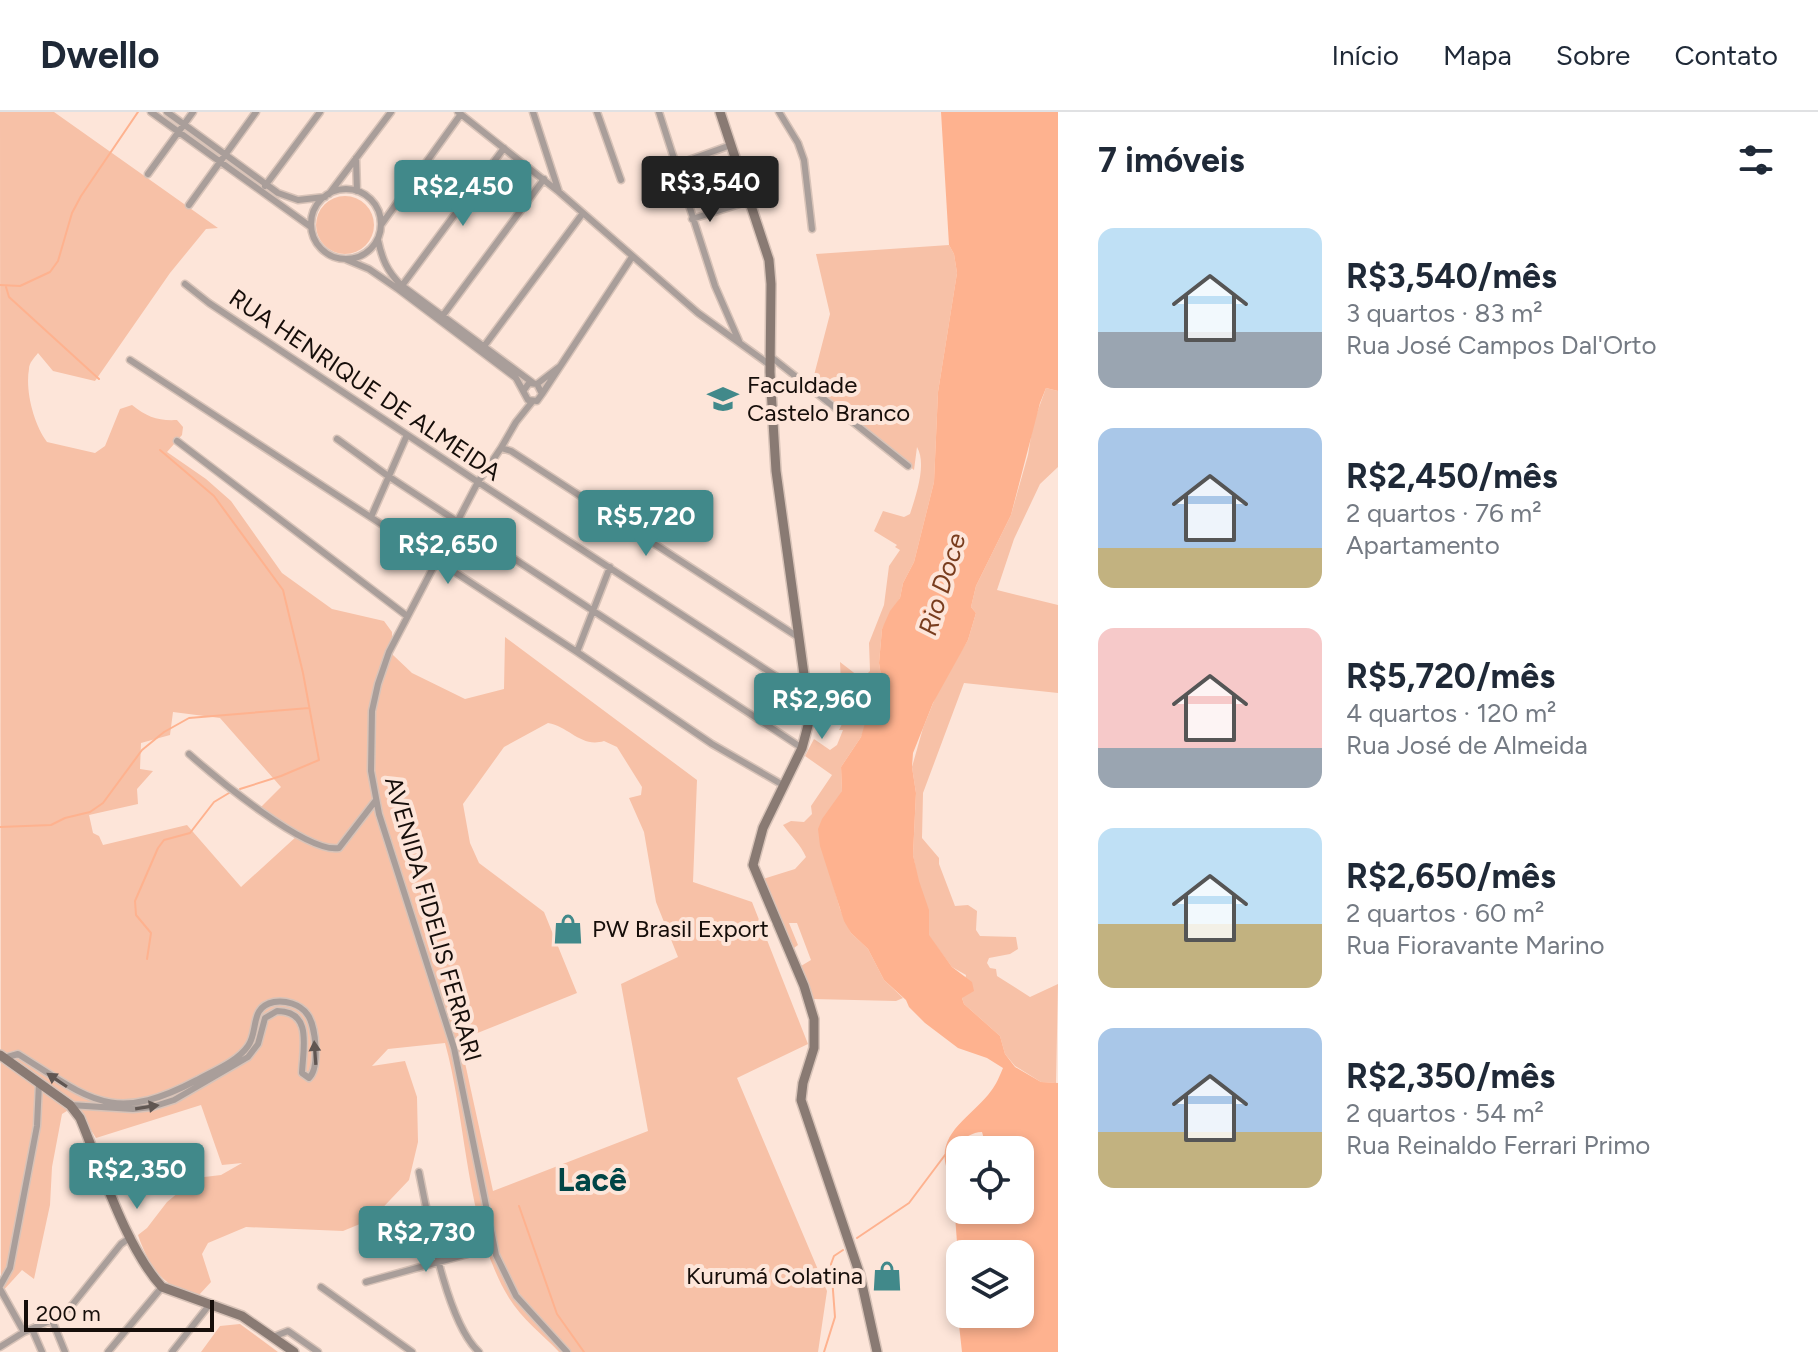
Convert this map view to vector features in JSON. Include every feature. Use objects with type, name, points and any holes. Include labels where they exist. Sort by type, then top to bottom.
[{"type":"main road","points":[[720,112],[766,248],[771,273],[770,361],[777,483],[808,697],[809,725],[802,748],[758,841],[753,865],[811,1008],[814,1048],[801,1100],[860,1275],[877,1352]]},
{"type":"main road","points":[[2,1056],[69,1104],[80,1118],[131,1237],[154,1279],[162,1287],[242,1316],[294,1352]]},
{"type":"street","points":[[151,112],[311,227]]},
{"type":"street","points":[[167,112],[287,198],[298,200],[340,190],[357,191],[378,210],[380,227]]},
{"type":"street","points":[[148,174],[193,112]]},
{"type":"street","points":[[189,205],[256,112]]},
{"type":"street","points":[[261,191],[320,112]]},
{"type":"street","points":[[391,112],[314,210],[311,227],[316,243],[324,252],[369,269],[400,287],[516,378],[525,398],[532,401],[542,394],[632,257]]},
{"type":"street","points":[[533,112],[559,192]]},
{"type":"street","points":[[597,112],[621,180]]},
{"type":"street","points":[[659,112],[715,286],[740,345]]},
{"type":"street","points":[[779,112],[803,155],[812,229]]},
{"type":"street","points":[[345,259],[362,255],[377,238],[391,210],[460,113],[544,179],[632,257],[740,345],[770,361],[908,466]]},
{"type":"street","points":[[678,164],[731,145]]},
{"type":"street","points":[[400,287],[504,148]]},
{"type":"street","points":[[356,158],[357,191]]},
{"type":"street","points":[[441,318],[544,179]]},
{"type":"street","points":[[692,219],[749,201]]},
{"type":"street","points":[[378,210],[391,210]]},
{"type":"street","points":[[482,349],[583,213]]},
{"type":"street","points":[[377,238],[383,261],[400,287]]},
{"type":"street","name":"RUA HENRIQUE DE ALMEIDA","points":[[185,284],[407,435],[808,697]]},
{"type":"street","points":[[482,349],[535,383],[542,394]]},
{"type":"street","points":[[130,360],[577,652],[712,744],[783,785]]},
{"type":"street","points":[[524,390],[562,365]]},
{"type":"street","name":"AVENIDA FIDELIS FERRARI","points":[[532,401],[478,482],[407,616],[383,669],[372,711],[371,771],[376,800],[454,1048],[493,1247],[516,1296],[567,1352]]},
{"type":"street","points":[[371,517],[407,435]]},
{"type":"street","points":[[337,439],[457,522],[802,748]]},
{"type":"street","points":[[177,441],[407,616]]},
{"type":"street","points":[[499,449],[511,451],[798,637]]},
{"type":"street","points":[[577,652],[610,567]]},
{"type":"street","points":[[189,754],[302,838],[322,847],[339,848],[376,800]]},
{"type":"street","points":[[2,1056],[18,1054],[78,1093],[97,1100],[145,1102],[166,1096],[244,1051],[252,1040],[254,1020],[260,1009],[284,1001],[306,1012],[311,1021],[316,1067],[313,1075],[306,1077],[302,1073],[304,1035],[298,1017],[277,1011],[265,1018],[258,1044],[248,1057],[174,1100],[133,1109],[69,1104]]},
{"type":"street","points":[[254,1020],[260,1019],[263,1025]]},
{"type":"street","points":[[39,1083],[37,1126],[10,1268],[0,1287],[42,1352]]},
{"type":"street","points":[[69,1104],[78,1093]]},
{"type":"street","points":[[419,1172],[438,1262],[466,1338],[479,1352]]},
{"type":"street","points":[[69,1309],[121,1244],[131,1237]]},
{"type":"street","points":[[366,1282],[493,1247]]},
{"type":"street","points":[[108,1352],[162,1287]]},
{"type":"street","points":[[321,1287],[412,1352]]},
{"type":"street","points":[[172,1352],[210,1304]]},
{"type":"street","points":[[0,1349],[52,1320],[65,1352]]},
{"type":"street","points":[[272,1337],[288,1331],[318,1352]]},
{"type":"shaded area","points":[[0,112],[54,112],[218,228],[206,229],[170,273],[95,381],[53,371],[38,353],[29,367],[28,387],[42,435],[47,442],[95,453],[105,446],[120,409],[132,405],[153,417],[177,420],[183,427],[182,435],[167,452],[231,501],[282,573],[332,609],[384,621],[392,632],[393,655],[412,673],[465,699],[504,689],[505,637],[697,780],[693,882],[752,902],[808,1044],[737,1078],[827,1291],[818,1352],[559,1352],[514,1305],[495,1270],[476,1207],[445,1043],[388,1049],[372,1066],[405,1061],[417,1097],[418,1142],[409,1180],[372,1219],[343,1231],[246,1227],[208,1243],[202,1254],[211,1282],[198,1296],[175,1288],[159,1274],[147,1257],[138,1235],[167,1202],[196,1178],[221,1175],[242,1163],[222,1165],[201,1105],[96,1138],[84,1119],[70,1109],[62,1114],[52,1167],[50,1205],[34,1279],[22,1270],[1,1293]],"holes":[[[173,712],[220,718],[281,787],[258,810],[298,835],[241,887],[187,825],[103,845],[99,836],[93,833],[89,815],[138,804],[137,789],[153,771],[140,769],[141,743],[170,735]],[[548,723],[589,742],[604,741],[617,747],[642,787],[641,795],[629,798],[644,832],[656,902],[678,957],[621,984],[648,1131],[493,1191],[460,1040],[577,993],[544,912],[479,863],[470,843],[463,804],[504,747]]]},
{"type":"shaded area","points":[[345,196],[365,205],[374,225],[365,245],[345,254],[325,245],[316,225],[325,205]]},
{"type":"shaded area","points":[[949,245],[957,273],[938,392],[934,482],[914,562],[903,583],[900,598],[882,629],[879,663],[883,688],[861,737],[841,767],[842,791],[826,860],[840,909],[851,933],[868,949],[884,980],[903,998],[896,1001],[813,999],[801,966],[811,960],[797,923],[789,923],[798,945],[794,948],[763,879],[795,869],[806,857],[783,825],[791,821],[804,822],[812,814],[811,806],[832,775],[805,756],[814,739],[830,750],[837,745],[843,730],[839,730],[842,724],[816,707],[808,673],[841,684],[840,662],[862,679],[870,671],[869,643],[884,605],[889,566],[900,550],[874,531],[883,511],[904,517],[910,514],[920,480],[921,462],[917,447],[914,470],[812,383],[830,314],[816,254]]},
{"type":"shaded area","points":[[1046,388],[1058,391],[1058,467],[1040,484],[1014,539],[997,590],[1058,605],[1058,693],[964,683],[923,793],[922,838],[939,858],[955,906],[968,905],[977,911],[976,930],[980,936],[1016,937],[1018,949],[1010,954],[989,958],[987,963],[990,968],[996,969],[997,976],[1030,997],[1058,984],[1056,1083],[1041,1082],[1015,1066],[1005,1054],[1000,1036],[964,1004],[962,998],[966,975],[952,967],[928,935],[913,855],[916,793],[912,767],[923,728],[940,686],[968,640],[976,613],[971,607],[976,586],[1011,515],[1028,455],[1033,424]]},
{"type":"shaded area","points":[[240,1324],[278,1352],[201,1352],[220,1326]]},
{"type":"water","name":"Rio Doce","points":[[941,112],[1058,112],[1058,391],[1046,388],[1040,403],[1011,515],[976,586],[971,607],[976,613],[968,640],[933,703],[913,753],[912,767],[916,793],[913,855],[929,910],[929,935],[952,967],[972,982],[974,991],[962,998],[964,1004],[1000,1036],[1005,1054],[1015,1067],[1041,1082],[1058,1083],[1058,1352],[962,1352],[959,1328],[1034,1328],[1034,1240],[957,1240],[956,1224],[1034,1224],[1034,1136],[983,1136],[982,1132],[951,1136],[991,1091],[1003,1068],[987,1058],[958,1048],[925,1023],[884,980],[868,949],[851,933],[844,921],[820,846],[818,829],[842,791],[841,767],[861,737],[869,709],[883,688],[879,663],[882,629],[900,598],[903,583],[914,562],[934,482],[938,392],[957,273],[949,245]]},
{"type":"waterway","points":[[0,285],[20,286],[50,272],[58,261],[72,213],[81,196],[138,112]]},
{"type":"waterway","points":[[6,287],[9,297],[99,379]]},
{"type":"waterway","points":[[160,450],[214,496],[283,590],[303,673],[319,760],[240,789]]},
{"type":"waterway","points":[[0,827],[51,825],[90,812],[103,803],[142,750],[164,732],[189,718],[309,708]]},
{"type":"waterway","points":[[147,959],[151,933],[136,915],[135,901],[158,848],[164,840],[190,833],[214,802],[229,793]]},
{"type":"waterway","points":[[857,1238],[909,1203],[945,1155]]},
{"type":"waterway","points":[[519,1206],[557,1314],[584,1352]]},
{"type":"waterway","points":[[824,1352],[835,1317],[831,1264],[834,1256],[843,1250]]},
{"type":"place","name":"Faculdade Castelo Branco","points":[[723,399]]},
{"type":"place","name":"PW Brasil Export","points":[[568,929]]},
{"type":"place","name":"Kurumá Colatina","points":[[887,1276]]},
{"type":"district","name":"Lacê","points":[[592,1180]]}]
